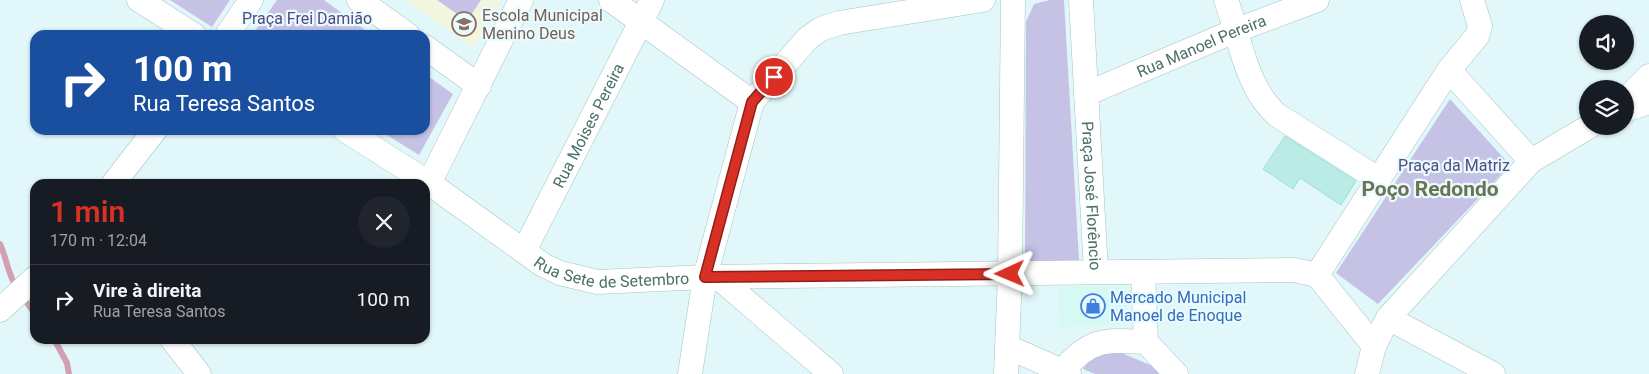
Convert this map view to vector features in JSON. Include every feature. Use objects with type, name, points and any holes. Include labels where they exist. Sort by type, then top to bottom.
[{"type":"street","points":[[139,0],[186,30]]},
{"type":"street","points":[[230,30],[251,0]]},
{"type":"street","points":[[359,0],[401,30]]},
{"type":"street","points":[[521,0],[430,184],[524,251]]},
{"type":"street","points":[[611,0],[752,102]]},
{"type":"street","name":"Rua Moises Pereira","points":[[524,251],[652,0]]},
{"type":"street","points":[[690,374],[752,102],[808,38],[821,29],[839,23],[983,0]]},
{"type":"street","points":[[1006,374],[1010,274],[1012,0]]},
{"type":"street","name":"Praça José Florêncio","points":[[1010,274],[1096,272],[1081,0]]},
{"type":"street","points":[[1226,0],[1255,89],[1268,107],[1277,115],[1378,179]]},
{"type":"street","name":"Rua Manoel Pereira","points":[[1086,94],[1237,30],[1317,0]]},
{"type":"street","points":[[1317,275],[1449,70],[1477,36],[1480,26],[1472,0]]},
{"type":"street","points":[[430,52],[479,86]]},
{"type":"street","points":[[1449,70],[1531,160]]},
{"type":"street","points":[[1634,91],[1649,76]]},
{"type":"street","points":[[1634,107],[1649,102]]},
{"type":"street","points":[[1367,374],[1374,346],[1388,318],[1531,160],[1579,132]]},
{"type":"street","points":[[117,179],[150,135]]},
{"type":"street","points":[[352,135],[422,179]]},
{"type":"street","name":"Rua Sete de Setembro","points":[[524,251],[560,273],[597,282],[712,277],[1010,274]]},
{"type":"street","points":[[1096,272],[1294,270],[1317,275],[1374,346]]},
{"type":"street","points":[[1143,272],[1146,342],[1176,374]]},
{"type":"street","points":[[712,277],[832,374]]},
{"type":"street","points":[[4,307],[30,283]]},
{"type":"street","points":[[1388,318],[1493,374]]},
{"type":"street","points":[[1008,347],[1066,372],[1078,353],[1088,346],[1115,341],[1146,342]]},
{"type":"street","points":[[176,344],[199,374]]},
{"type":"shaded area","name":"Escola Municipal Menino Deus","points":[[405,0],[501,0],[474,48]]},
{"type":"shaded area","name":"Mercado Municipal Manoel de Enoque","points":[[1126,285],[1127,325],[1059,327],[1058,287]]},
{"type":"green space","name":"Praça Frei Damião","points":[[170,0],[230,0],[212,27]]},
{"type":"green space","name":"Praça Frei Damião","points":[[277,0],[324,0],[365,30],[256,30]]},
{"type":"green space","points":[[437,0],[481,0],[467,21]]},
{"type":"green space","points":[[1050,0],[1064,0],[1079,260],[1025,264],[1026,22],[1034,4]]},
{"type":"green space","points":[[430,78],[453,94],[419,155],[387,135],[430,135]]},
{"type":"green space","name":"Praça da Matriz","points":[[1450,99],[1510,165],[1378,304],[1336,273]]},
{"type":"green space","points":[[1119,352],[1155,367],[1164,374],[1095,374],[1083,369],[1099,356]]},
{"type":"building","points":[[1285,136],[1356,181],[1341,205],[1300,178],[1293,189],[1263,169]]},
{"type":"waterway","points":[[0,244],[17,288]]},
{"type":"waterway","points":[[23,297],[30,307]]},
{"type":"waterway","points":[[57,344],[67,363],[69,374]]},
{"type":"place","name":"Escola Municipal Menino Deus","points":[[464,24]]},
{"type":"place","name":"Mercado Municipal Manoel de Enoque","points":[[1093,306]]},
{"type":"district","name":"Poço Redondo","points":[[1430,189]]},
{"type":"route","points":[[774,77],[752,102],[705,277],[1010,274]]}]
